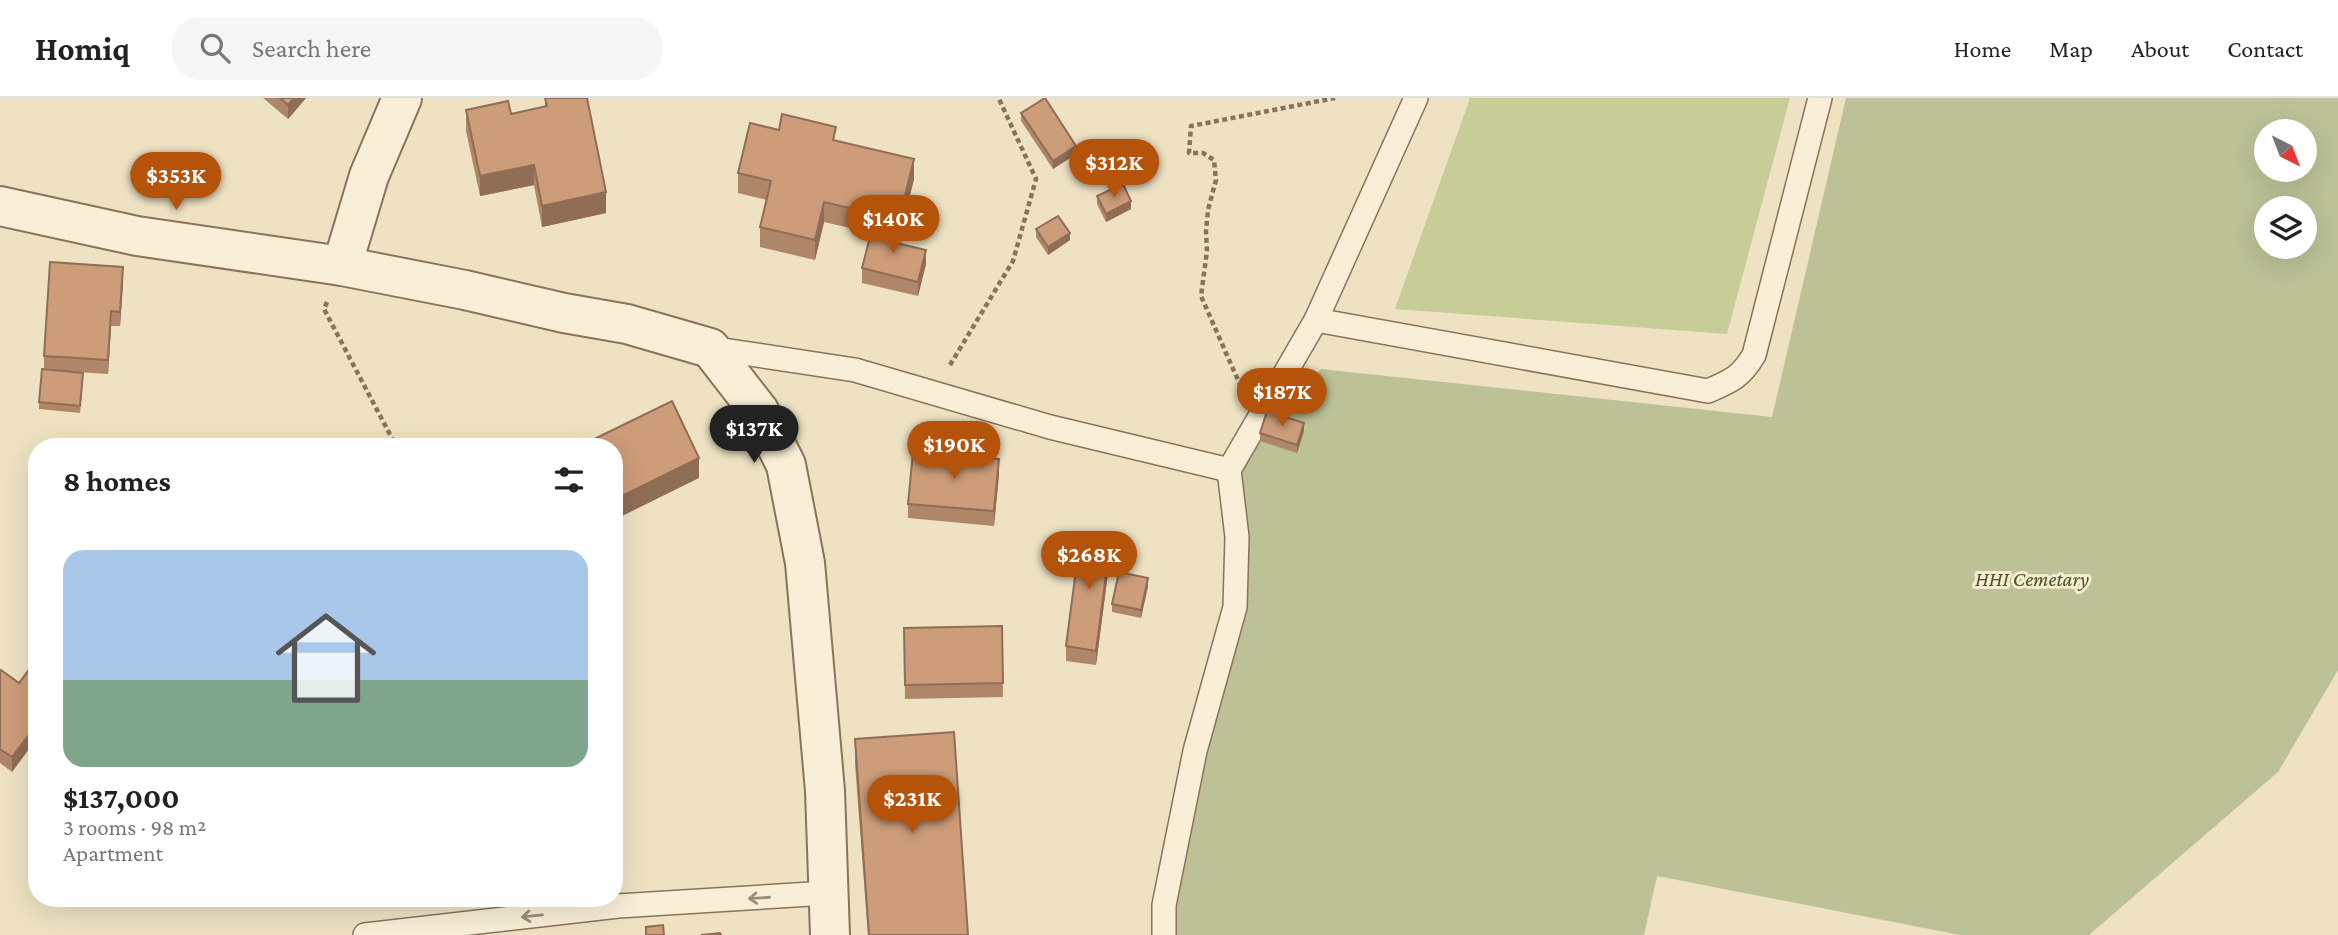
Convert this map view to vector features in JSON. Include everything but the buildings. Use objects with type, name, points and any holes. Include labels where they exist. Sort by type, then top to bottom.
[{"type":"street","points":[[342,266],[369,176],[402,98]]},
{"type":"street","points":[[0,206],[137,236],[342,266],[627,324],[710,348],[760,411],[786,465],[806,563],[825,791],[830,935]]},
{"type":"lane","points":[[1164,935],[1164,905],[1195,751],[1235,607],[1237,537],[1229,470],[1316,320],[1416,98]]},
{"type":"lane","points":[[1316,320],[1708,391],[1733,381],[1754,355],[1819,98]]},
{"type":"lane","points":[[710,348],[855,370],[1050,428],[1229,470]]},
{"type":"lane","points":[[623,906],[827,894]]},
{"type":"lane","points":[[365,935],[609,907]]},
{"type":"path","points":[[933,393],[1013,261],[1036,178],[999,99],[1001,98]]},
{"type":"path","points":[[1250,432],[1239,378],[1201,296],[1207,251],[1208,210],[1216,180],[1214,160],[1203,153],[1189,153],[1191,126],[1335,98]]},
{"type":"path","points":[[342,266],[324,309],[392,438]]},
{"type":"green space","points":[[1470,98],[1790,98],[1727,334],[1395,309]]},
{"type":"green space","name":"HHI Cemetary","points":[[1846,98],[2338,98],[2338,670],[2278,772],[2089,935],[1960,935],[1657,876],[1644,935],[1159,935],[1229,605],[1232,468],[1321,369],[1772,417]]}]
